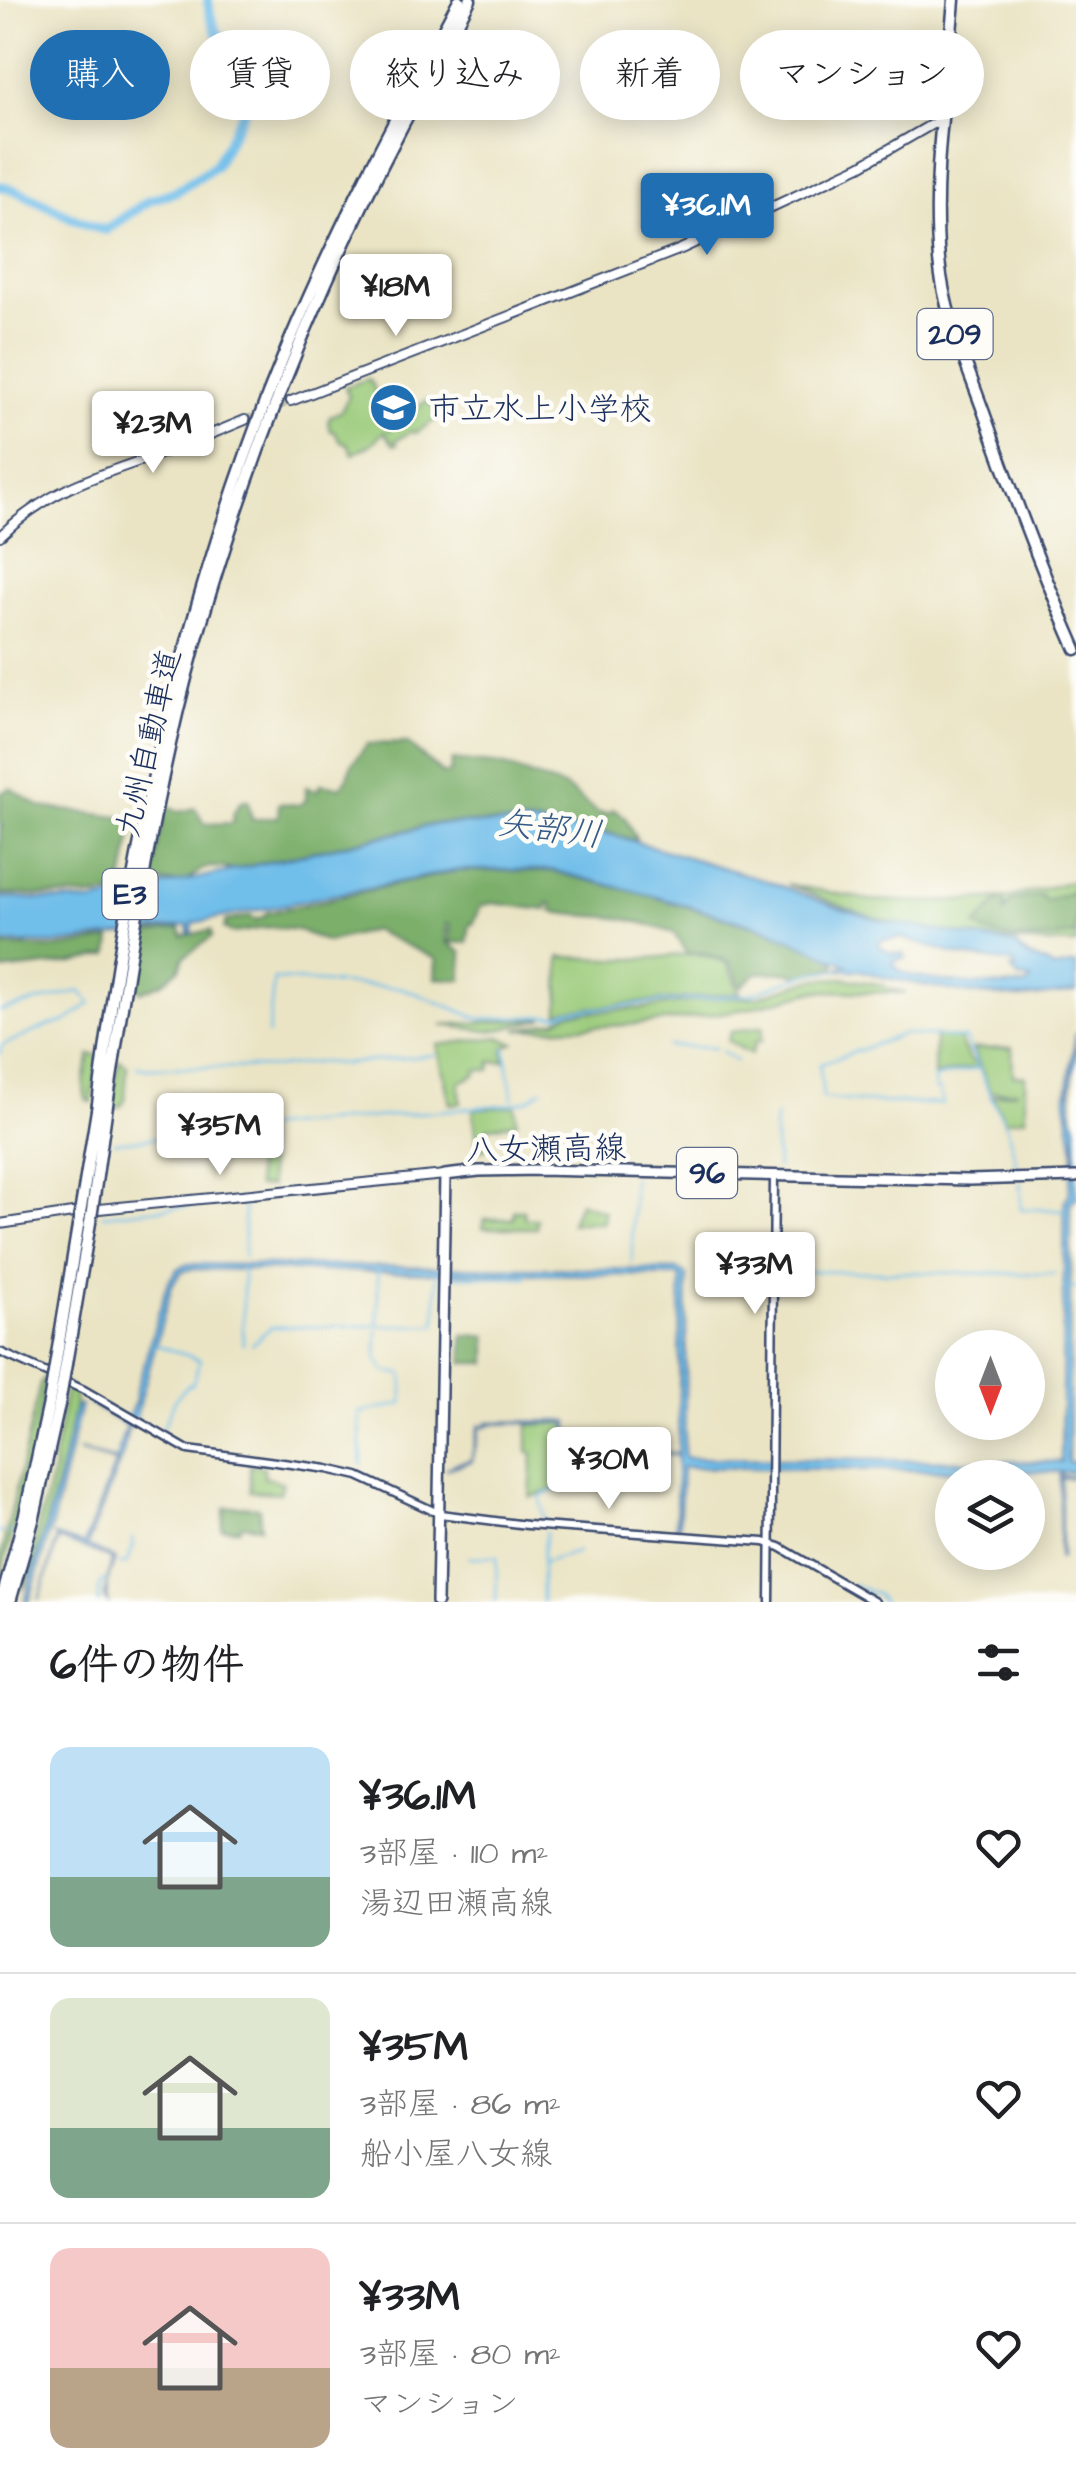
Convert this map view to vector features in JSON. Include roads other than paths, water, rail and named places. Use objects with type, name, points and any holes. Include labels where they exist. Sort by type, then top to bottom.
[{"type":"highway","name":"九州自動車道","points":[[445,30],[460,0]]},
{"type":"highway","name":"九州自動車道","points":[[452,30],[470,0]]},
{"type":"highway","name":"209","points":[[951,30],[954,0]]},
{"type":"highway","name":"九州自動車道","points":[[10,1602],[34,1517],[108,1068],[171,724],[188,655],[246,472],[345,230],[401,120]]},
{"type":"highway","name":"209","points":[[942,120],[937,230],[951,323],[1003,467],[1076,648]]},
{"type":"highway","name":"九州自動車道","points":[[1,1602],[54,1404]]},
{"type":"main road","points":[[291,402],[681,248],[860,166],[942,120]]},
{"type":"main road","points":[[0,536],[46,500],[81,481],[245,420]]},
{"type":"main road","name":"八女瀬高線","points":[[438,1602],[444,1174],[540,1170],[1076,1178]]},
{"type":"main road","points":[[0,1224],[98,1209],[444,1174]]},
{"type":"street","points":[[770,1602],[774,1176]]},
{"type":"street","points":[[0,1352],[69,1382],[188,1450],[358,1476],[440,1514],[770,1544],[875,1602]]},
{"type":"water","name":"矢部川","points":[[438,824],[532,824],[613,835],[768,881],[882,921],[1015,944],[1054,968],[1076,964],[1076,992],[1022,998],[965,993],[859,970],[837,970],[848,965],[768,929],[551,870],[458,870],[193,923],[192,933],[188,925],[59,944],[0,943],[0,897],[92,902]],"holes":[[[902,938],[961,956],[1013,963],[1016,969],[1011,969],[1018,978],[1031,980],[1027,985],[999,985],[920,977],[895,966],[893,961],[906,958],[904,954],[890,953],[878,945],[882,940]]]},
{"type":"water","points":[[1076,1032],[1071,1088],[1076,1128],[1076,1199],[1071,1201],[1068,1462],[1076,1462],[1076,1472],[1062,1472],[1061,1476],[1076,1477],[1061,1478],[1059,1558],[1060,1472],[1045,1472],[1045,1462],[1061,1462],[1065,1200],[1069,1195],[1074,1150],[1066,1101]]},
{"type":"water","points":[[188,1264],[679,1270],[687,1276],[687,1458],[935,1461],[935,1470],[682,1467],[676,1531],[677,1455],[566,1453],[567,1422],[480,1427],[472,1461],[446,1469],[471,1460],[478,1428],[487,1422],[569,1421],[569,1451],[678,1453],[679,1276],[191,1269],[181,1272],[172,1285],[134,1424],[128,1427],[123,1453],[87,1546],[115,1559],[107,1581],[112,1559],[58,1539],[39,1600],[55,1536],[84,1545],[116,1462],[78,1451],[116,1460],[126,1425],[88,1403],[90,1400],[127,1420],[167,1284],[177,1269]]},
{"type":"water","points":[[76,1405],[81,1405],[54,1517],[29,1602],[25,1602],[58,1483]]},
{"type":"waterway","points":[[0,186],[106,230],[150,200],[177,191],[215,166],[255,90],[253,70],[216,31],[208,0]]},
{"type":"waterway","points":[[268,1035],[274,979],[402,988],[480,1019],[560,1015],[752,994],[807,974],[837,970]]},
{"type":"waterway","points":[[0,1011],[80,991],[91,1003]]},
{"type":"waterway","points":[[0,1054],[1,1046],[65,1022],[90,1004]]},
{"type":"waterway","points":[[821,1064],[904,1034],[965,1039],[979,1068]]},
{"type":"waterway","points":[[668,1046],[715,1048]]},
{"type":"waterway","points":[[505,1048],[513,1100]]},
{"type":"waterway","points":[[722,1051],[736,1061]]},
{"type":"waterway","points":[[137,1066],[279,1067],[434,1055]]},
{"type":"waterway","points":[[820,1064],[823,1098],[863,1102],[943,1104],[934,1078],[979,1068],[1007,1127],[1019,1174]]},
{"type":"waterway","points":[[114,1142],[513,1104],[542,1090]]},
{"type":"waterway","points":[[776,1116],[777,1168]]},
{"type":"waterway","points":[[632,1263],[633,1177]]},
{"type":"waterway","points":[[1020,1182],[1021,1209],[1065,1210]]},
{"type":"waterway","points":[[103,1215],[244,1200],[244,1257]]},
{"type":"waterway","points":[[243,1271],[243,1344]]},
{"type":"waterway","points":[[378,1271],[378,1323]]},
{"type":"waterway","points":[[779,1271],[1055,1274]]},
{"type":"waterway","points":[[252,1344],[271,1327],[436,1325],[437,1273]]},
{"type":"waterway","points":[[450,1276],[526,1277]]},
{"type":"waterway","points":[[1070,1288],[1076,1288]]},
{"type":"waterway","points":[[362,1465],[359,1413],[403,1404],[403,1374],[386,1372],[377,1360],[377,1331]]},
{"type":"waterway","points":[[157,1345],[200,1360],[192,1385],[176,1398],[162,1429]]},
{"type":"waterway","points":[[545,1522],[540,1498],[560,1488],[562,1455],[566,1452]]},
{"type":"waterway","points":[[542,1560],[546,1531]]},
{"type":"waterway","points":[[119,1564],[126,1564],[134,1545],[132,1539]]},
{"type":"waterway","points":[[542,1602],[542,1563],[577,1552]]},
{"type":"waterway","points":[[469,1557],[497,1557],[496,1602]]},
{"type":"waterway","points":[[99,1602],[99,1589],[106,1580]]},
{"type":"waterway","points":[[852,1584],[877,1595],[883,1602]]},
{"type":"tunnel","points":[[245,420],[291,401]]},
{"type":"place","name":"市立水上小学校","points":[[393,408]]}]
